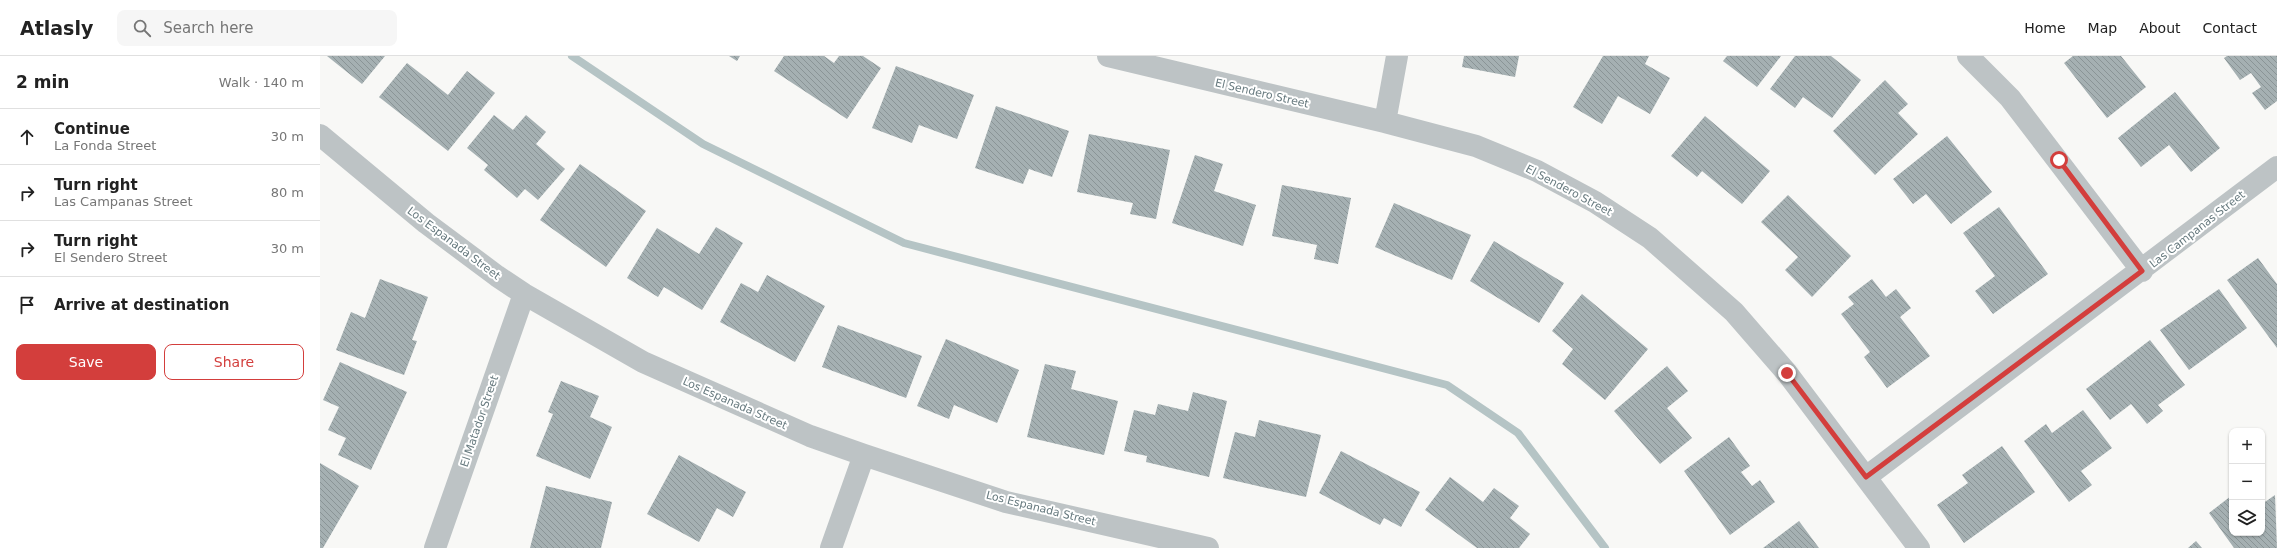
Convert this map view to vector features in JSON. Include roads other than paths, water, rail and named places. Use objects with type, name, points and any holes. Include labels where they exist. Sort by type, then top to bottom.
[{"type":"street","name":"El Sendero Street","points":[[1108,56],[1385,122],[1476,146],[1537,171],[1595,202],[1650,238],[1734,312],[1787,373],[1919,548]]},
{"type":"street","points":[[1385,122],[1397,56]]},
{"type":"street","points":[[1968,56],[2010,98],[2142,271]]},
{"type":"street","name":"Los Espanada Street","points":[[320,135],[426,223],[524,294],[643,362],[810,436],[1006,502],[1208,548]]},
{"type":"street","name":"Las Campanas Street","points":[[1866,477],[2142,271],[2277,167]]},
{"type":"street","name":"El Matador Street","points":[[435,548],[524,294]]},
{"type":"street","points":[[831,548],[864,455]]},
{"type":"waterway","points":[[572,56],[703,144],[904,243],[1447,385],[1518,433],[1605,548]]}]
